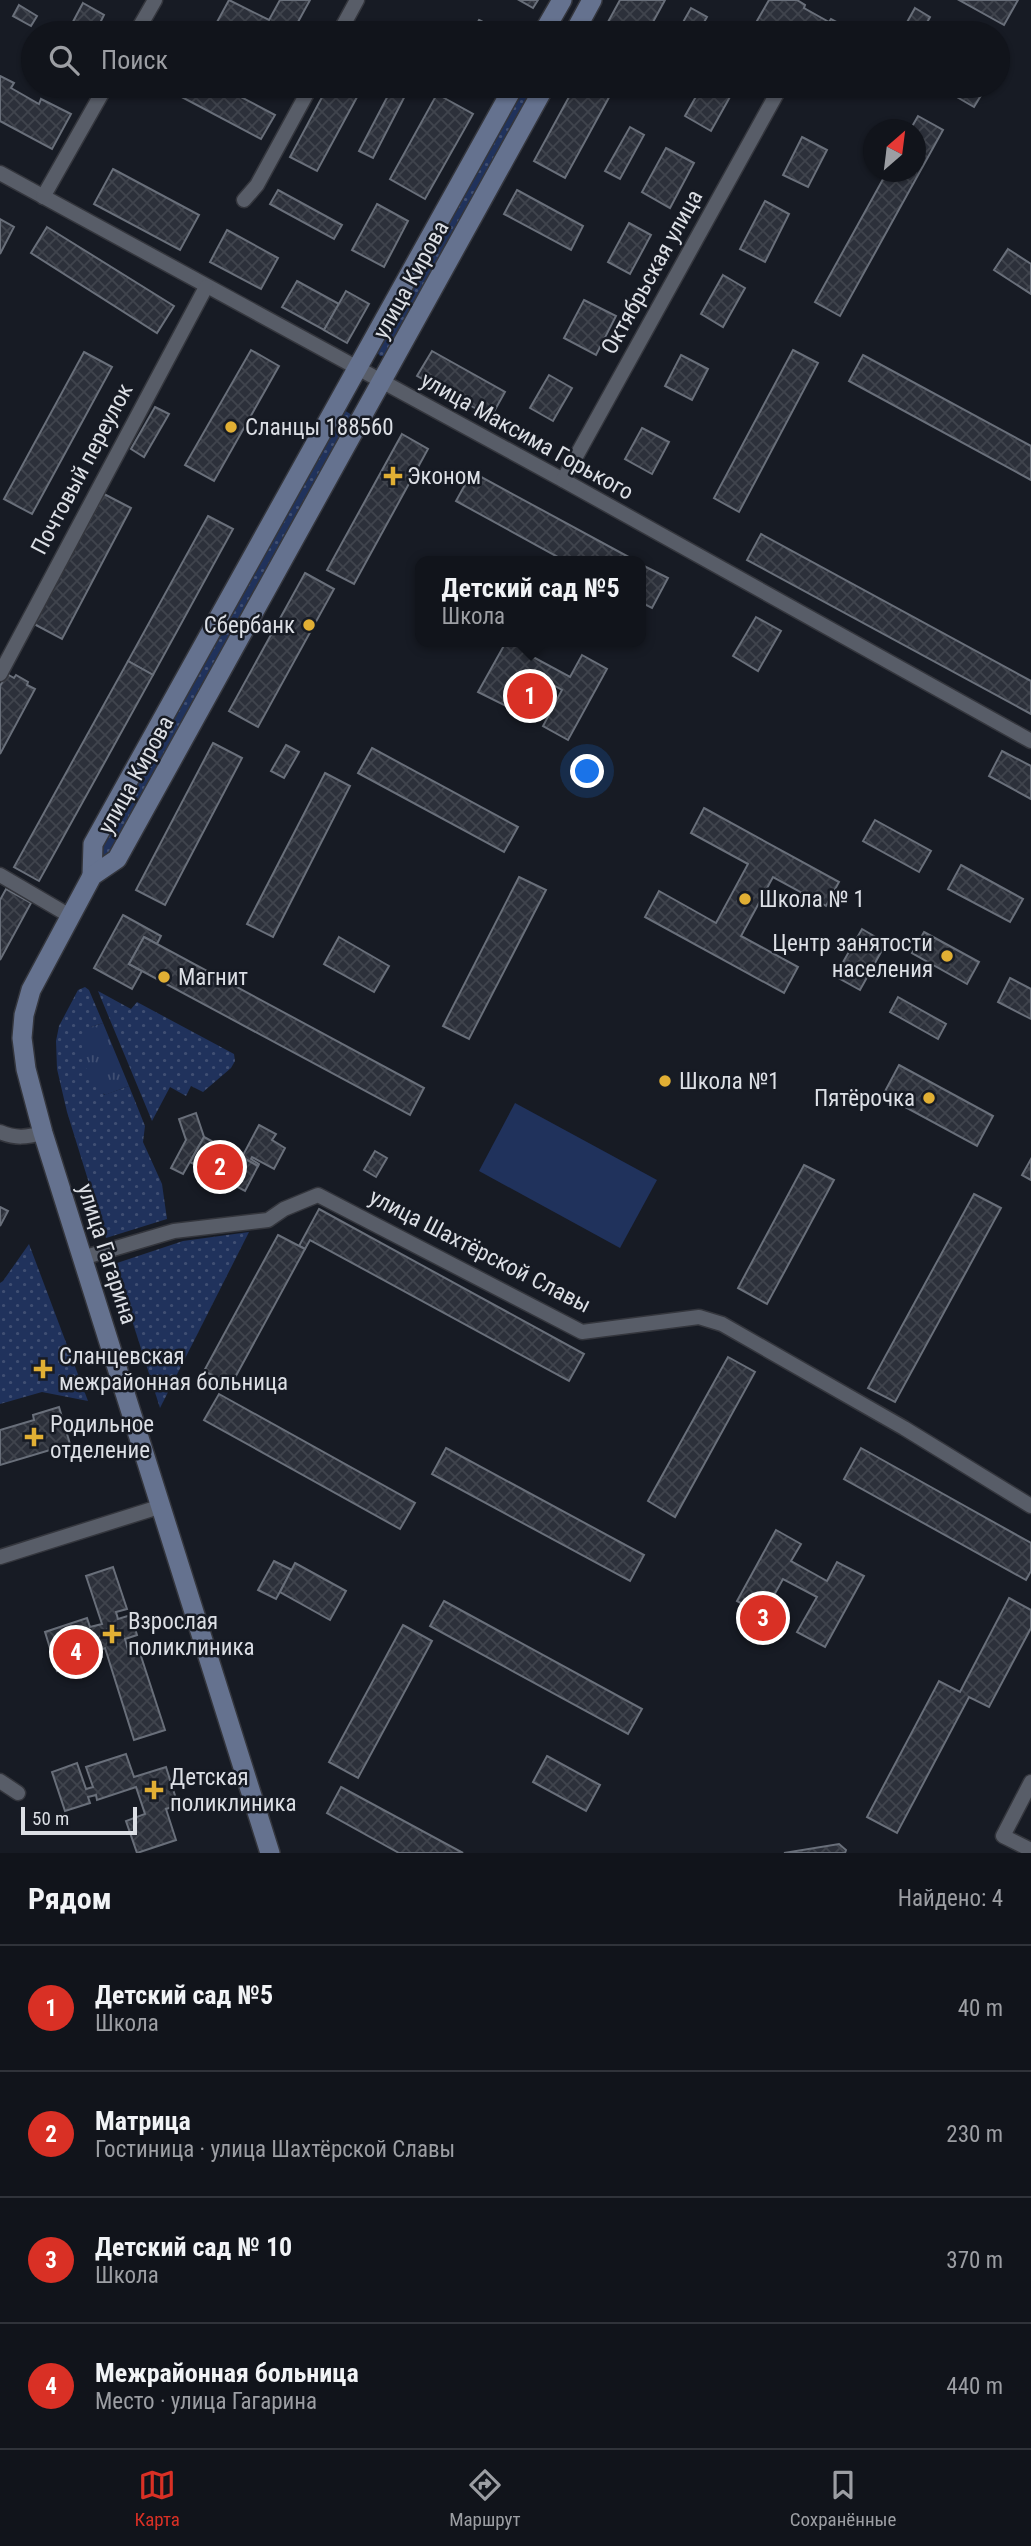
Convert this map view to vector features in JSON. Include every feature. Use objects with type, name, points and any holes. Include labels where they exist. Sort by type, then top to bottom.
[{"type":"main road","points":[[550,21],[562,0]]},
{"type":"main road","points":[[581,21],[592,0]]},
{"type":"main road","name":"улица Кирова","points":[[92,876],[93,844],[507,98]]},
{"type":"main road","name":"улица Кирова","points":[[92,876],[117,859],[538,98]]},
{"type":"main road","name":"улица Гагарина","points":[[92,876],[31,990],[24,1014],[22,1038],[26,1069],[43,1133],[270,1853]]},
{"type":"street","points":[[143,21],[155,0]]},
{"type":"street","points":[[346,21],[357,0]]},
{"type":"street","points":[[43,197],[99,98]]},
{"type":"street","points":[[244,200],[257,185],[304,98]]},
{"type":"street","name":"Октябрьская улица","points":[[563,480],[774,98]]},
{"type":"street","name":"улица Максима Горького","points":[[0,173],[563,480],[1031,741]]},
{"type":"street","name":"Почтовый переулок","points":[[0,674],[206,287]]},
{"type":"street","points":[[0,875],[70,916]]},
{"type":"street","points":[[0,1132],[22,1138],[43,1133]]},
{"type":"street","name":"улица Шахтёрской Славы","points":[[82,1258],[174,1231],[268,1220],[284,1209],[318,1195],[582,1332],[699,1317],[722,1324],[904,1428],[1031,1506]]},
{"type":"street","points":[[0,1557],[162,1506]]},
{"type":"street","points":[[0,1781],[19,1793]]},
{"type":"street","points":[[1031,1782],[1003,1836],[1015,1848],[1031,1850]]},
{"type":"green space","points":[[516,98],[530,98],[386,356],[380,356],[378,347]]},
{"type":"green space","points":[[344,410],[352,415],[351,419],[109,857],[100,859],[98,851]]},
{"type":"green space","points":[[85,987],[89,990],[103,1023],[91,1027],[104,1095],[129,1086],[145,1126],[143,1142],[162,1184],[167,1219],[106,1238],[67,1112],[57,1069],[56,1041],[59,1026],[78,990]]},
{"type":"green space","points":[[98,991],[131,1009],[137,1002],[234,1054],[235,1061],[231,1068],[203,1092],[191,1086],[186,1096],[170,1087],[152,1121]]},
{"type":"green space","points":[[103,1023],[129,1086],[105,1095],[88,1071],[82,1057],[84,1041],[91,1027]]},
{"type":"green space","points":[[515,1103],[657,1180],[620,1248],[479,1171]]},
{"type":"green space","points":[[249,1232],[160,1408],[114,1264],[183,1241]]},
{"type":"green space","points":[[29,1244],[88,1401],[42,1392],[0,1404],[0,1283]]},
{"type":"building","points":[[229,0],[269,20],[280,0],[310,0],[299,21],[218,21]]},
{"type":"building","points":[[519,0],[538,0],[533,8]]},
{"type":"building","points":[[620,0],[665,0],[654,21],[609,21]]},
{"type":"building","points":[[769,0],[797,0],[805,5],[804,8],[827,21],[757,21]]},
{"type":"building","points":[[959,0],[1018,0],[1006,21],[997,21]]},
{"type":"building","points":[[83,3],[104,15],[101,21],[73,21]]},
{"type":"building","points":[[19,5],[37,16],[34,21],[22,21],[13,16]]},
{"type":"building","points":[[691,8],[707,17],[705,21],[684,21]]},
{"type":"building","points":[[915,8],[930,17],[928,21],[908,21]]},
{"type":"building","points":[[0,76],[14,83],[11,88],[21,94],[21,98],[28,98],[39,104],[41,99],[71,114],[52,149],[0,121]]},
{"type":"building","points":[[184,98],[243,98],[275,115],[261,139]]},
{"type":"building","points":[[322,98],[357,98],[317,171],[290,157]]},
{"type":"building","points":[[387,98],[404,98],[373,158],[359,151]]},
{"type":"building","points":[[435,98],[444,98],[473,114],[425,199],[390,179]]},
{"type":"building","points":[[568,98],[609,98],[565,178],[534,161]]},
{"type":"building","points":[[695,98],[729,98],[711,131],[685,116]]},
{"type":"building","points":[[959,98],[979,98],[974,107]]},
{"type":"building","points":[[926,120],[943,130],[926,161]]},
{"type":"building","points":[[630,127],[644,135],[620,179],[605,171]]},
{"type":"building","points":[[802,137],[827,150],[808,187],[783,175]]},
{"type":"building","points":[[666,148],[694,163],[670,208],[642,192]]},
{"type":"building","points":[[113,169],[199,215],[180,250],[94,204]]},
{"type":"building","points":[[881,182],[914,182],[840,316],[815,302]]},
{"type":"building","points":[[278,190],[342,225],[334,239],[270,204]]},
{"type":"building","points":[[517,190],[583,226],[571,250],[504,214]]},
{"type":"building","points":[[765,201],[789,214],[765,262],[740,249]]},
{"type":"building","points":[[377,204],[408,221],[384,267],[352,250]]},
{"type":"building","points":[[0,219],[14,227],[0,254]]},
{"type":"building","points":[[629,223],[651,235],[630,274],[608,262]]},
{"type":"building","points":[[47,227],[174,306],[157,333],[31,253]]},
{"type":"building","points":[[227,230],[278,258],[261,289],[210,262]]},
{"type":"building","points":[[1008,249],[1031,264],[1031,294],[994,270]]},
{"type":"building","points":[[723,275],[745,288],[723,327],[701,314]]},
{"type":"building","points":[[297,281],[339,304],[324,330],[282,307]]},
{"type":"building","points":[[346,291],[369,304],[347,343],[324,330]]},
{"type":"building","points":[[584,300],[616,316],[596,355],[564,338]]},
{"type":"building","points":[[251,350],[279,366],[214,481],[185,465]]},
{"type":"building","points":[[793,350],[818,363],[739,512],[714,498]]},
{"type":"building","points":[[432,351],[505,392],[491,417],[417,376]]},
{"type":"building","points":[[84,352],[112,367],[32,514],[4,499]]},
{"type":"building","points":[[681,355],[708,369],[692,400],[665,386]]},
{"type":"building","points":[[863,355],[1031,446],[1031,480],[849,381]]},
{"type":"building","points":[[549,375],[572,388],[553,421],[530,408]]},
{"type":"building","points":[[155,407],[169,414],[144,457],[131,449]]},
{"type":"building","points":[[642,428],[669,442],[652,474],[625,459]]},
{"type":"building","points":[[402,434],[428,449],[354,584],[327,570]]},
{"type":"building","points":[[472,472],[627,556],[556,556],[456,501]]},
{"type":"building","points":[[104,494],[131,508],[62,639],[34,624]]},
{"type":"building","points":[[208,516],[233,529],[153,675],[128,661]]},
{"type":"building","points":[[761,534],[1031,681],[1031,714],[747,560]]},
{"type":"building","points":[[646,567],[668,578],[652,608],[646,605]]},
{"type":"building","points":[[305,573],[334,589],[258,727],[229,711]]},
{"type":"building","points":[[756,617],[781,631],[758,671],[733,656]]},
{"type":"building","points":[[503,647],[538,647],[533,657],[570,677],[582,655],[607,669],[568,740],[543,726],[562,690],[526,670],[506,706],[478,692]]},
{"type":"building","points":[[128,661],[153,675],[39,881],[14,867]]},
{"type":"building","points":[[7,674],[14,678],[16,675],[35,689],[0,754],[0,686]]},
{"type":"building","points":[[213,743],[242,758],[165,905],[136,890]]},
{"type":"building","points":[[286,745],[299,752],[284,778],[271,771]]},
{"type":"building","points":[[372,748],[518,827],[504,852],[358,773]]},
{"type":"building","points":[[1002,751],[1031,766],[1031,799],[989,776]]},
{"type":"building","points":[[325,773],[350,786],[273,937],[247,924]]},
{"type":"building","name":"Школа № 1","points":[[704,808],[839,882],[826,906],[773,877],[741,936],[798,967],[784,993],[645,917],[659,891],[716,923],[748,864],[691,833]]},
{"type":"building","points":[[875,820],[931,851],[919,872],[863,841]]},
{"type":"building","points":[[961,865],[1023,899],[1010,922],[948,889]]},
{"type":"building","points":[[519,877],[546,890],[469,1039],[443,1026]]},
{"type":"building","points":[[6,889],[31,903],[0,960],[0,900]]},
{"type":"building","points":[[123,915],[161,936],[157,944],[144,937],[129,964],[142,971],[132,989],[94,968]]},
{"type":"building","points":[[862,929],[886,943],[860,990],[835,976]]},
{"type":"building","points":[[924,932],[979,962],[967,984],[912,953]]},
{"type":"building","points":[[144,937],[424,1088],[410,1115],[129,964]]},
{"type":"building","points":[[339,937],[389,966],[374,992],[324,964]]},
{"type":"building","points":[[1010,978],[1031,989],[1031,1019],[998,1002]]},
{"type":"building","points":[[898,997],[946,1024],[938,1039],[890,1012]]},
{"type":"building","points":[[899,1065],[993,1116],[977,1146],[883,1095]]},
{"type":"building","points":[[196,1113],[204,1137],[183,1174],[171,1168],[186,1140],[179,1119]]},
{"type":"building","points":[[259,1125],[276,1134],[272,1140],[285,1148],[274,1169],[252,1157],[258,1166],[242,1157]]},
{"type":"building","points":[[204,1137],[258,1166],[245,1191],[190,1162]]},
{"type":"building","points":[[375,1151],[387,1158],[376,1177],[364,1170]]},
{"type":"building","points":[[1031,1159],[1031,1180],[1022,1175]]},
{"type":"building","points":[[804,1165],[834,1180],[767,1304],[738,1288]]},
{"type":"building","points":[[974,1194],[1001,1208],[895,1402],[868,1388]]},
{"type":"building","points":[[0,1207],[8,1211],[0,1226]]},
{"type":"building","points":[[319,1209],[584,1354],[569,1381],[310,1240],[305,1249],[299,1246]]},
{"type":"building","points":[[278,1235],[305,1249],[231,1385],[204,1371]]},
{"type":"building","points":[[728,1357],[755,1372],[675,1517],[648,1501]]},
{"type":"building","points":[[219,1394],[415,1503],[400,1529],[204,1420]]},
{"type":"building","name":"Родильное отделение","points":[[59,1407],[70,1444],[0,1465],[0,1430],[34,1420],[33,1415]]},
{"type":"building","points":[[446,1448],[644,1555],[630,1581],[432,1474]]},
{"type":"building","points":[[861,1448],[1031,1543],[1031,1571],[1026,1580],[844,1479]]},
{"type":"building","points":[[776,1530],[801,1544],[791,1561],[827,1581],[837,1562],[864,1576],[825,1647],[797,1632],[817,1597],[783,1579],[763,1615],[737,1601]]},
{"type":"building","points":[[274,1561],[292,1570],[276,1599],[258,1590]]},
{"type":"building","points":[[295,1563],[346,1591],[330,1620],[280,1592]]},
{"type":"building","points":[[113,1567],[127,1609],[116,1612],[118,1619],[131,1615],[137,1635],[125,1639],[129,1654],[139,1650],[165,1730],[134,1740],[105,1648],[100,1650],[102,1657],[57,1671],[45,1632],[87,1618],[90,1627],[102,1624],[86,1576]]},
{"type":"building","points":[[1009,1598],[1031,1610],[1031,1628],[989,1707],[969,1697],[897,1833],[867,1817],[939,1681],[960,1692]]},
{"type":"building","points":[[444,1601],[642,1709],[628,1734],[430,1626]]},
{"type":"building","points":[[403,1625],[432,1641],[358,1778],[329,1762]]},
{"type":"building","points":[[126,1754],[134,1777],[166,1767],[178,1805],[166,1809],[176,1840],[137,1853],[126,1821],[145,1814],[136,1787],[97,1800],[96,1795],[88,1797],[90,1803],[65,1811],[52,1772],[77,1763],[86,1789],[93,1787],[86,1767]]},
{"type":"building","points":[[547,1756],[600,1785],[586,1811],[533,1782]]},
{"type":"building","points":[[341,1787],[463,1853],[399,1853],[327,1813]]},
{"type":"building","points":[[839,1844],[846,1850],[845,1853],[784,1853]]},
{"type":"place","name":"Сланцы 188560","points":[[231,427]]},
{"type":"place","name":"Эконом","points":[[393,476]]},
{"type":"place","name":"Сбербанк","points":[[309,625]]},
{"type":"place","name":"Детский сад №5","points":[[530,696]]},
{"type":"place","name":"Школа № 1","points":[[745,899]]},
{"type":"place","name":"Центр занятости населения","points":[[947,956]]},
{"type":"place","name":"Магнит","points":[[164,977]]},
{"type":"place","name":"Школа №1","points":[[665,1081]]},
{"type":"place","name":"Пятёрочка","points":[[929,1098]]},
{"type":"place","name":"Матрица","points":[[220,1167]]},
{"type":"place","name":"Сланцевская межрайонная больница","points":[[43,1369]]},
{"type":"place","name":"Родильное отделение","points":[[34,1437]]},
{"type":"place","name":"Детский сад № 10","points":[[763,1618]]},
{"type":"place","name":"Взрослая поликлиника","points":[[112,1634]]},
{"type":"place","name":"Межрайонная больница","points":[[76,1652]]},
{"type":"place","name":"Детская поликлиника","points":[[154,1790]]}]
